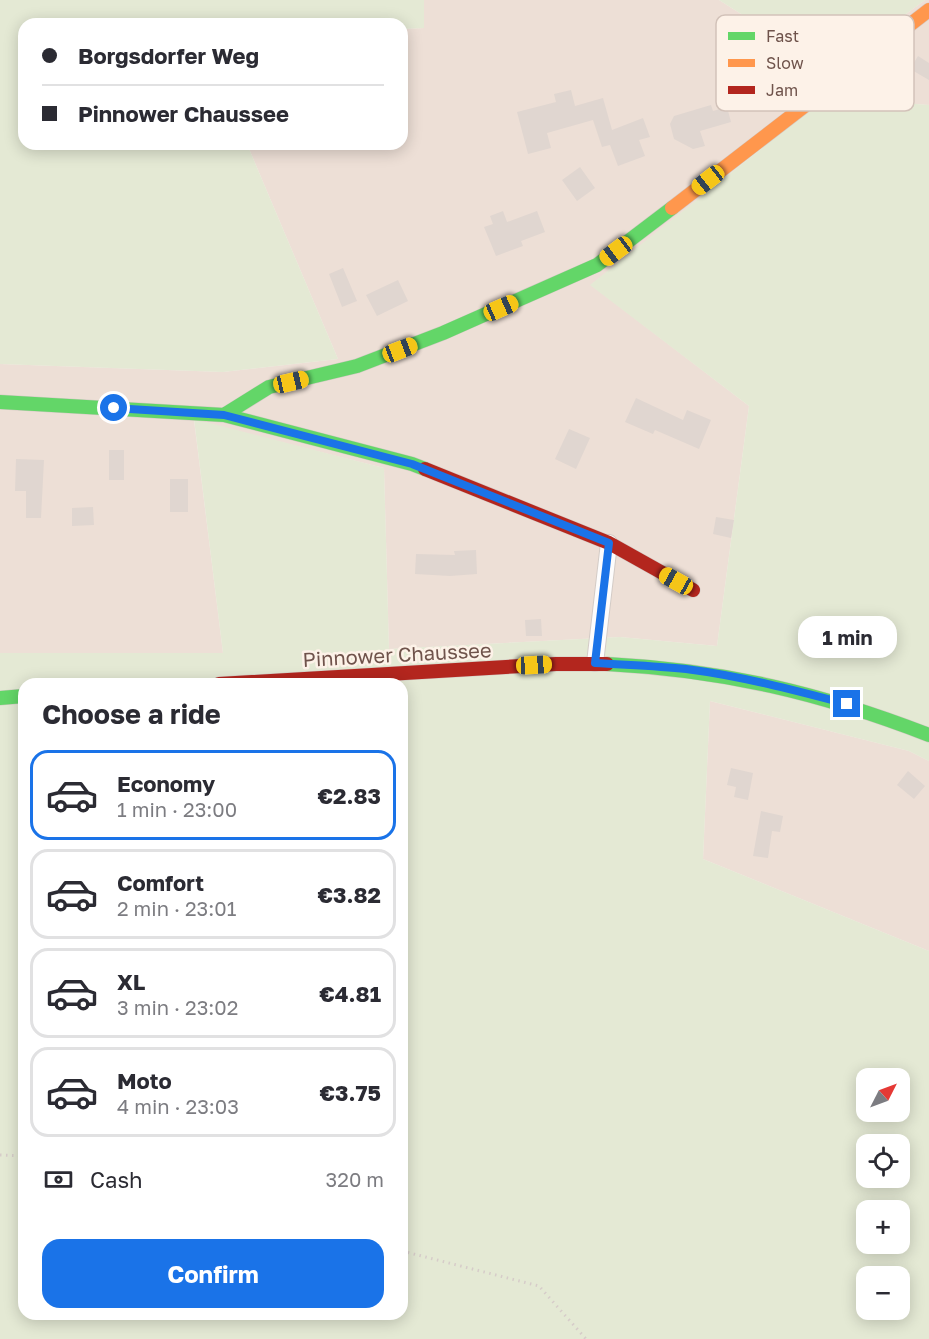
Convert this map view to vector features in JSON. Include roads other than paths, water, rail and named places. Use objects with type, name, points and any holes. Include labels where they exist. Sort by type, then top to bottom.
[{"type":"street","points":[[914,22],[929,10]]},
{"type":"street","points":[[224,415],[268,387],[357,366],[443,333],[597,265],[798,111]]},
{"type":"street","points":[[0,402],[224,415],[412,464],[609,543],[693,590]]},
{"type":"street","points":[[595,663],[609,543]]},
{"type":"street","name":"Pinnower Chaussee","points":[[326,678],[595,663],[686,669],[758,682],[847,704],[929,735]]},
{"type":"street","points":[[0,698],[18,696]]}]
